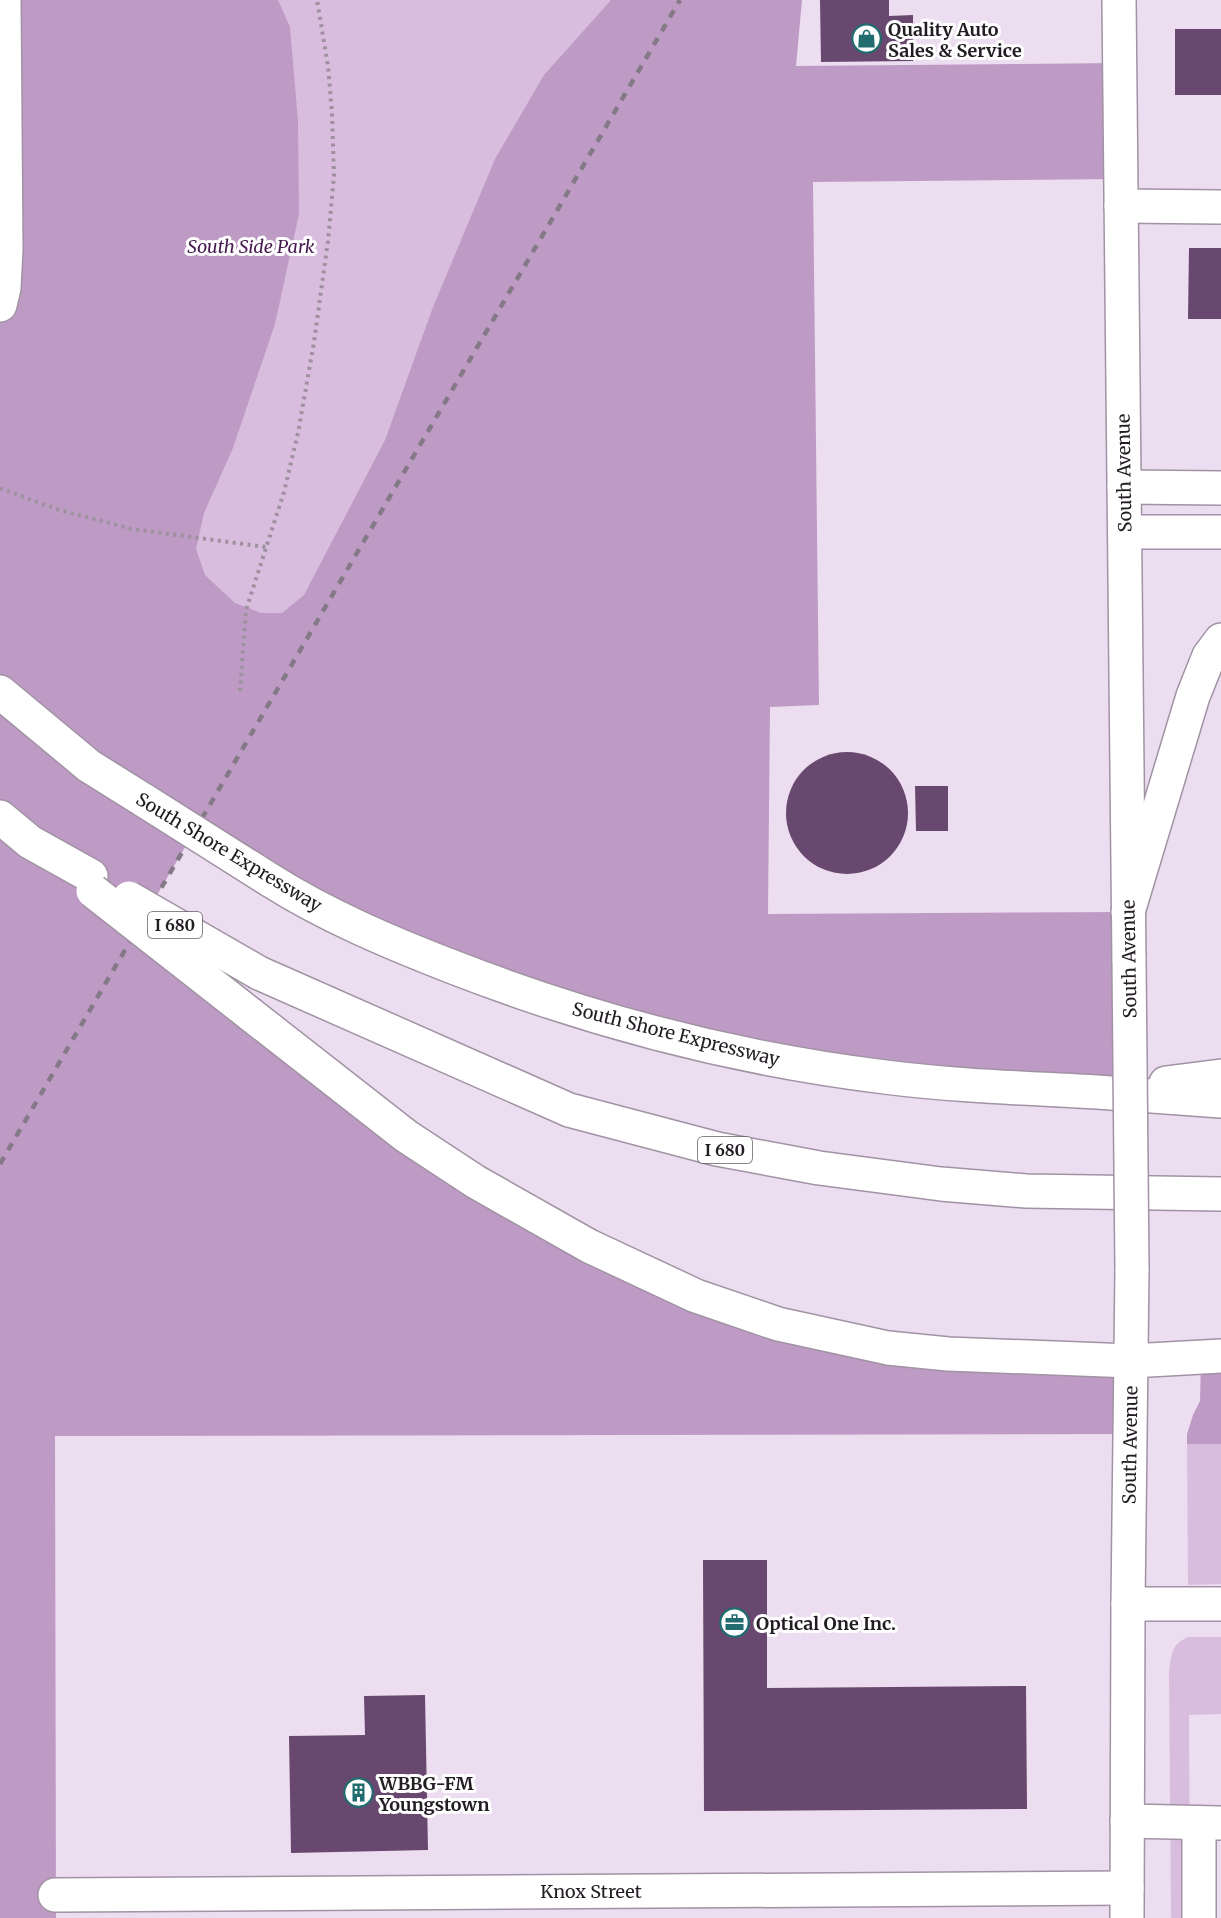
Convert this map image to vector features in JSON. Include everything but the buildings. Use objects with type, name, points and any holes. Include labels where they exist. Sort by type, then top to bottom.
[{"type":"main road","points":[[0,305],[4,288],[6,249],[4,0]]},
{"type":"main road","name":"South Avenue","points":[[1119,0],[1132,1269],[1127,1903]]},
{"type":"main road","points":[[1121,206],[1221,207]]},
{"type":"main road","points":[[1124,487],[1221,488]]},
{"type":"main road","points":[[1125,532],[1221,532]]},
{"type":"main road","points":[[1128,912],[1193,696],[1209,656],[1221,640]]},
{"type":"main road","name":"South Shore Expressway","points":[[0,692],[89,766],[301,900],[409,950],[514,991],[628,1026],[766,1058],[884,1077],[1005,1089],[1097,1092],[1221,1101]]},
{"type":"main road","name":"I 680","points":[[0,818],[30,842],[92,884],[259,973],[569,1110],[717,1149],[819,1168],[941,1184],[1038,1191],[1221,1194]]},
{"type":"main road","points":[[92,884],[250,1014],[406,1136],[476,1182],[589,1246],[696,1296],[778,1324],[888,1348],[948,1354],[1131,1361],[1221,1356]]},
{"type":"main road","points":[[1097,1092],[1221,1076]]},
{"type":"main road","points":[[1128,1604],[1221,1604]]},
{"type":"main road","points":[[1127,1821],[1210,1823],[1210,1879],[1199,1918]]},
{"type":"main road","name":"Knox Street","points":[[55,1895],[140,1906],[1127,1903]]},
{"type":"path","points":[[240,691],[246,610],[284,492],[298,433],[328,241],[334,175],[332,113],[328,66],[317,0]]},
{"type":"path","points":[[0,488],[56,509],[132,529],[266,548]]},
{"type":"green space","name":"South Side Park","points":[[4,0],[688,0],[230,769]]},
{"type":"green space","points":[[4,0],[278,0],[290,27],[298,121],[299,214],[275,324],[233,448],[204,513],[196,549],[205,575],[235,603],[261,613],[282,613],[304,595],[385,440],[433,307],[495,159],[544,75],[611,0],[802,0],[796,66],[1120,63],[1121,179],[813,182],[819,705],[770,707],[768,914],[1128,912],[1130,1083],[884,1077],[514,991],[194,832],[137,929],[406,1136],[778,1324],[1131,1361],[1130,1434],[55,1436],[56,1918],[0,1918],[0,305]]},
{"type":"green space","points":[[1221,1356],[1221,1444],[1187,1444],[1187,1434],[1200,1401],[1201,1357]]},
{"type":"green space","points":[[1187,1444],[1221,1444],[1221,1584],[1188,1585]]},
{"type":"green space","points":[[1188,1637],[1221,1637],[1221,1714],[1189,1715],[1190,1918],[1171,1918],[1169,1671],[1175,1647]]},
{"type":"railway","points":[[0,1164],[680,0]]},
{"type":"place","name":"Quality Auto Sales & Service","points":[[867,39]]},
{"type":"place","name":"Optical One Inc.","points":[[735,1623]]},
{"type":"place","name":"WBBG-FM Youngstown","points":[[358,1793]]}]
